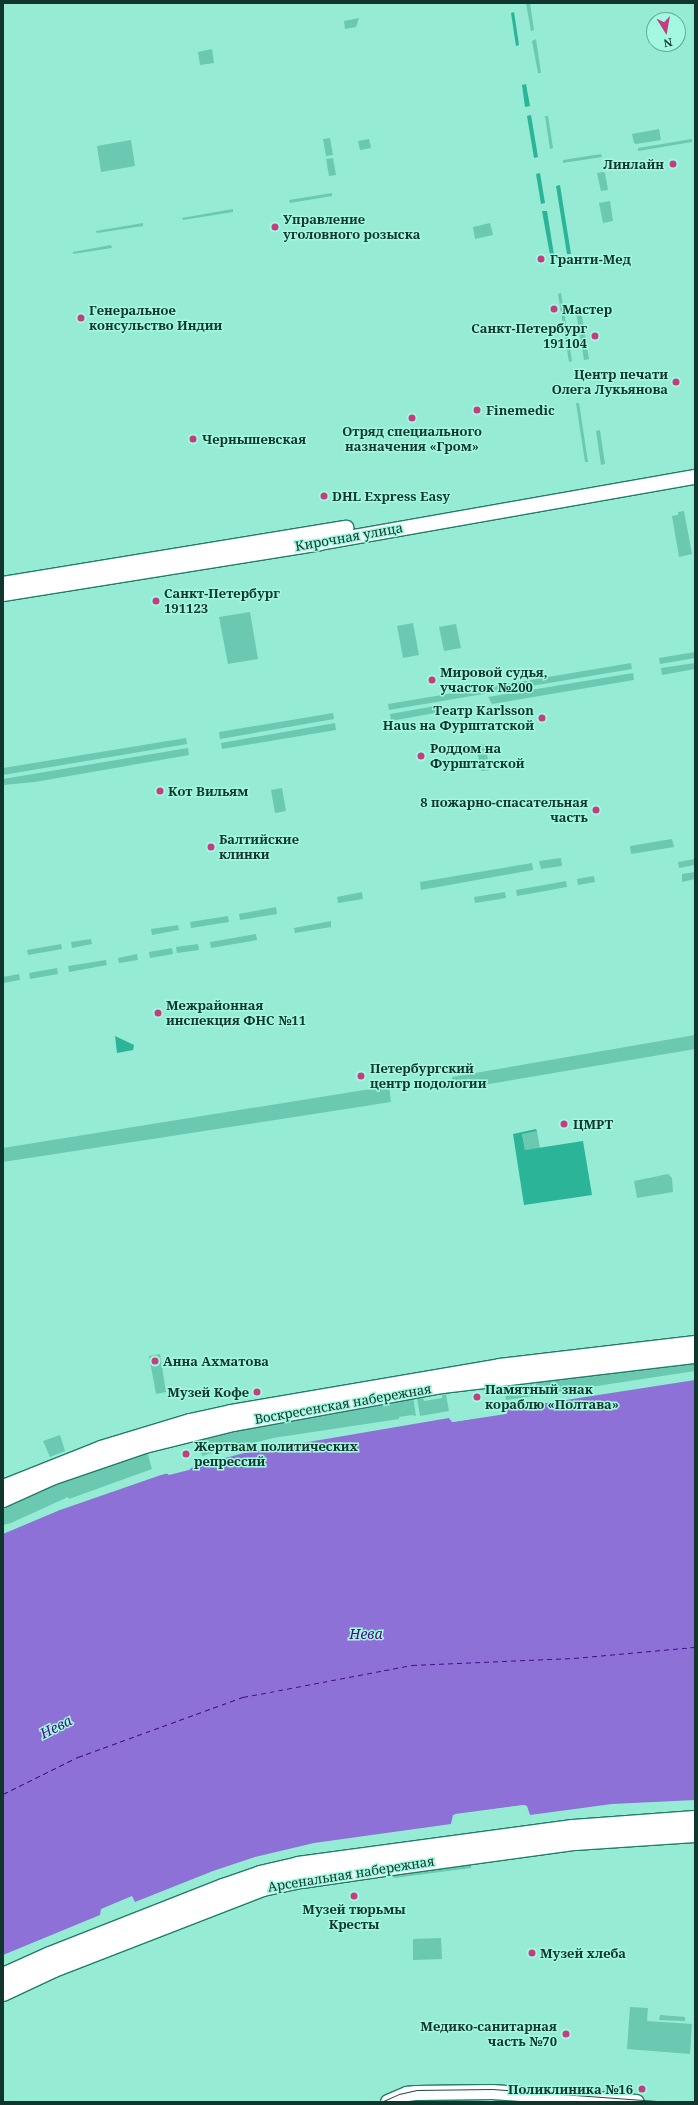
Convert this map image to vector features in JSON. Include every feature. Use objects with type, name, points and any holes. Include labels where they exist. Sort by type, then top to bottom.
[{"type":"main road","name":"Кирочная улица","points":[[3,584],[330,531],[695,469]]},
{"type":"main road","name":"Кирочная улица","points":[[3,594],[294,547],[695,477]]},
{"type":"main road","name":"Воскресенская набережная","points":[[3,1487],[50,1467],[115,1443],[190,1421],[231,1412],[500,1366],[695,1343]]},
{"type":"main road","name":"Воскресенская набережная","points":[[3,1500],[52,1478],[132,1450],[233,1424],[443,1386],[695,1356]]},
{"type":"main road","name":"Арсенальная набережная","points":[[3,1976],[50,1955],[223,1887],[260,1874],[298,1865],[573,1828],[695,1819]]},
{"type":"main road","name":"Арсенальная набережная","points":[[3,1993],[54,1968],[263,1888],[369,1870],[575,1842],[695,1834]]},
{"type":"main road","points":[[388,2102],[407,2094],[416,2093],[485,2092],[637,2102]]},
{"type":"green space","points":[[526,3],[530,3],[534,30],[531,31]]},
{"type":"green space","points":[[514,12],[519,45],[516,46],[511,13]]},
{"type":"green space","points":[[359,18],[356,27],[345,29],[344,21]]},
{"type":"green space","points":[[536,39],[541,73],[538,73],[532,41]]},
{"type":"green space","points":[[212,49],[214,63],[200,65],[198,52]]},
{"type":"green space","points":[[526,84],[530,106],[525,107],[522,85]]},
{"type":"green space","points":[[531,115],[538,157],[534,158],[527,116]]},
{"type":"green space","points":[[545,116],[548,116],[553,148],[550,149]]},
{"type":"green space","points":[[659,129],[661,140],[636,144],[634,143],[632,134]]},
{"type":"green space","points":[[330,138],[333,155],[326,156],[323,139]]},
{"type":"green space","points":[[369,139],[371,148],[360,150],[358,141]]},
{"type":"green space","points":[[692,139],[692,142],[638,151],[638,148]]},
{"type":"green space","points":[[131,140],[135,166],[101,172],[97,146]]},
{"type":"green space","points":[[601,154],[602,157],[563,163],[563,160]]},
{"type":"green space","points":[[333,158],[336,175],[329,176],[326,159]]},
{"type":"green space","points":[[540,173],[545,203],[541,204],[536,174]]},
{"type":"green space","points":[[597,173],[605,173],[608,190],[601,191]]},
{"type":"green space","points":[[560,185],[571,254],[567,254],[556,186]]},
{"type":"green space","points":[[332,193],[332,196],[290,203],[289,200]]},
{"type":"green space","points":[[610,201],[613,221],[603,223],[599,203]]},
{"type":"green space","points":[[233,209],[233,212],[183,220],[182,218]]},
{"type":"green space","points":[[542,211],[547,211],[554,255],[550,255]]},
{"type":"green space","points":[[143,223],[143,226],[97,233],[96,231]]},
{"type":"green space","points":[[490,223],[493,235],[475,239],[473,227]]},
{"type":"green space","points":[[111,245],[112,248],[73,254],[73,252]]},
{"type":"green space","points":[[561,293],[572,361],[569,362],[558,294]]},
{"type":"green space","points":[[581,311],[589,359],[584,360],[576,312]]},
{"type":"green space","points":[[576,403],[579,403],[588,462],[585,462]]},
{"type":"green space","points":[[600,430],[605,464],[601,465],[596,431]]},
{"type":"green space","points":[[684,511],[692,554],[679,557],[672,516],[678,515],[678,512]]},
{"type":"green space","points":[[250,612],[258,659],[228,664],[219,617]]},
{"type":"green space","points":[[413,623],[419,655],[403,658],[397,626]]},
{"type":"green space","points":[[456,624],[461,648],[444,651],[439,627]]},
{"type":"green space","points":[[695,652],[695,658],[660,664],[659,658]]},
{"type":"green space","points":[[631,663],[632,669],[389,710],[388,704]]},
{"type":"green space","points":[[695,663],[695,669],[662,675],[661,668]]},
{"type":"green space","points":[[633,673],[634,680],[492,704],[488,697]]},
{"type":"green space","points":[[441,705],[440,712],[391,721],[390,714]]},
{"type":"green space","points":[[333,713],[334,719],[220,739],[219,732]]},
{"type":"green space","points":[[335,723],[336,730],[222,749],[221,743]]},
{"type":"green space","points":[[186,738],[187,744],[3,775],[3,768]]},
{"type":"green space","points":[[485,744],[490,770],[481,771],[476,745]]},
{"type":"green space","points":[[188,748],[189,755],[35,782],[3,785],[3,779]]},
{"type":"green space","points":[[282,788],[286,811],[275,813],[271,790]]},
{"type":"green space","points":[[672,839],[674,847],[631,854],[630,846]]},
{"type":"green space","points":[[561,858],[562,866],[541,869],[539,861]]},
{"type":"green space","points":[[695,859],[695,865],[679,868],[678,862]]},
{"type":"green space","points":[[532,863],[533,870],[421,890],[420,882]]},
{"type":"green space","points":[[695,872],[695,879],[682,882],[682,874]]},
{"type":"green space","points":[[594,876],[595,882],[578,885],[577,879]]},
{"type":"green space","points":[[566,881],[567,887],[517,896],[516,890]]},
{"type":"green space","points":[[362,892],[363,899],[338,903],[337,897]]},
{"type":"green space","points":[[505,892],[506,898],[475,903],[474,897]]},
{"type":"green space","points":[[276,907],[277,914],[240,920],[239,914]]},
{"type":"green space","points":[[228,916],[229,922],[191,928],[190,922]]},
{"type":"green space","points":[[331,921],[331,927],[295,933],[294,928]]},
{"type":"green space","points":[[178,925],[179,930],[152,935],[151,929]]},
{"type":"green space","points":[[256,934],[257,940],[211,948],[210,942]]},
{"type":"green space","points":[[91,939],[92,944],[72,948],[71,942]]},
{"type":"green space","points":[[61,944],[62,949],[28,955],[27,950]]},
{"type":"green space","points":[[198,944],[199,950],[177,953],[176,947]]},
{"type":"green space","points":[[172,948],[173,954],[150,958],[149,952]]},
{"type":"green space","points":[[137,954],[138,960],[119,963],[118,958]]},
{"type":"green space","points":[[106,960],[107,965],[69,972],[68,966]]},
{"type":"green space","points":[[57,968],[58,974],[30,979],[29,973]]},
{"type":"green space","points":[[19,974],[20,980],[3,983],[3,977]]},
{"type":"green space","points":[[695,1035],[695,1049],[454,1090],[452,1077]]},
{"type":"green space","points":[[115,1036],[134,1045],[133,1050],[117,1053]]},
{"type":"green space","points":[[389,1086],[391,1102],[3,1162],[3,1148]]},
{"type":"green space","points":[[536,1129],[537,1131],[522,1134],[525,1150],[583,1141],[592,1195],[524,1205],[513,1134]]},
{"type":"green space","points":[[537,1131],[540,1148],[525,1150],[522,1133]]},
{"type":"green space","points":[[668,1174],[672,1178],[673,1192],[637,1198],[634,1181]]},
{"type":"green space","points":[[160,1354],[166,1392],[156,1394],[149,1356]]},
{"type":"green space","points":[[695,1361],[695,1371],[538,1395],[535,1380]]},
{"type":"green space","points":[[532,1384],[534,1396],[506,1400],[504,1387],[508,1387],[509,1390],[526,1388],[526,1385]]},
{"type":"green space","points":[[446,1394],[449,1411],[420,1416],[417,1399],[423,1398],[424,1401],[442,1398],[442,1395]]},
{"type":"green space","points":[[413,1396],[416,1416],[412,1415],[399,1417],[399,1419],[273,1438],[228,1448],[202,1456],[198,1438]]},
{"type":"green space","points":[[60,1435],[65,1451],[50,1457],[43,1441]]},
{"type":"green space","points":[[147,1451],[152,1469],[69,1499],[68,1497],[11,1523],[3,1525],[3,1507],[54,1484]]},
{"type":"green space","points":[[471,1863],[471,1868],[394,1878],[391,1876],[391,1873]]},
{"type":"green space","points":[[441,1938],[442,1959],[413,1960],[413,1939]]},
{"type":"green space","points":[[630,2007],[648,2008],[647,2021],[692,2024],[690,2054],[627,2049]]},
{"type":"green space","points":[[660,2015],[685,2017],[685,2021],[659,2020]]},
{"type":"water","name":"Нева","points":[[695,1380],[695,1800],[612,1804],[530,1815],[525,1805],[453,1815],[451,1824],[314,1843],[255,1857],[213,1871],[135,1902],[132,1896],[101,1909],[100,1915],[3,1955],[3,1534],[60,1510],[161,1475],[244,1453],[449,1418],[452,1422],[507,1413],[508,1409]]},
{"type":"pier","points":[[506,1409],[508,1409],[506,1414],[453,1422],[449,1418],[453,1420],[505,1412]]},
{"type":"pier","points":[[195,1463],[195,1465],[189,1470],[169,1475],[166,1473],[161,1475],[161,1473]]},
{"type":"pier","points":[[523,1805],[527,1806],[530,1815],[528,1815],[523,1807],[455,1816],[453,1824],[451,1824],[455,1814]]},
{"type":"ferry route","points":[[3,1794],[78,1757],[243,1697],[412,1665],[574,1658],[695,1647]]},
{"type":"tram line","points":[[381,2102],[399,2094],[416,2090],[492,2089],[671,2102]]},
{"type":"place","name":"Линлайн","points":[[673,164]]},
{"type":"place","name":"Управление уголовного розыска","points":[[275,227]]},
{"type":"place","name":"Гранти-Мед","points":[[541,259]]},
{"type":"place","name":"Мастер","points":[[554,309]]},
{"type":"place","name":"Генеральное консульство Индии","points":[[81,318]]},
{"type":"place","name":"Санкт-Петербург 191104","points":[[595,336]]},
{"type":"place","name":"Центр печати Олега Лукьянова","points":[[676,382]]},
{"type":"place","name":"Finemedic","points":[[477,410]]},
{"type":"place","name":"Отряд специального назначения «Гром»","points":[[412,418]]},
{"type":"place","name":"Чернышевская","points":[[193,439]]},
{"type":"place","name":"DHL Express Easy","points":[[324,496]]},
{"type":"place","name":"Санкт-Петербург 191123","points":[[156,601]]},
{"type":"place","name":"Мировой судья, участок №200","points":[[432,680]]},
{"type":"place","name":"Театр Karlsson Haus на Фурштатской","points":[[542,718]]},
{"type":"place","name":"Роддом на Фурштатской","points":[[421,756]]},
{"type":"place","name":"Кот Вильям","points":[[160,791]]},
{"type":"place","name":"8 пожарно-спасательная часть","points":[[596,810]]},
{"type":"place","name":"Балтийские клинки","points":[[211,847]]},
{"type":"place","name":"Межрайонная инспекция ФНС №11","points":[[158,1013]]},
{"type":"place","name":"Петербургский центр подологии","points":[[361,1076]]},
{"type":"place","name":"ЦМРТ","points":[[564,1124]]},
{"type":"place","name":"Анна Ахматова","points":[[155,1361]]},
{"type":"place","name":"Музей Кофе","points":[[257,1392]]},
{"type":"place","name":"Памятный знак кораблю «Полтава»","points":[[477,1397]]},
{"type":"place","name":"Жертвам политических репрессий","points":[[186,1454]]},
{"type":"place","name":"Музей тюрьмы Кресты","points":[[354,1896]]},
{"type":"place","name":"Музей хлеба","points":[[532,1953]]},
{"type":"place","name":"Медико-санитарная часть №70","points":[[566,2034]]},
{"type":"place","name":"Поликлиника №16","points":[[642,2089]]}]
